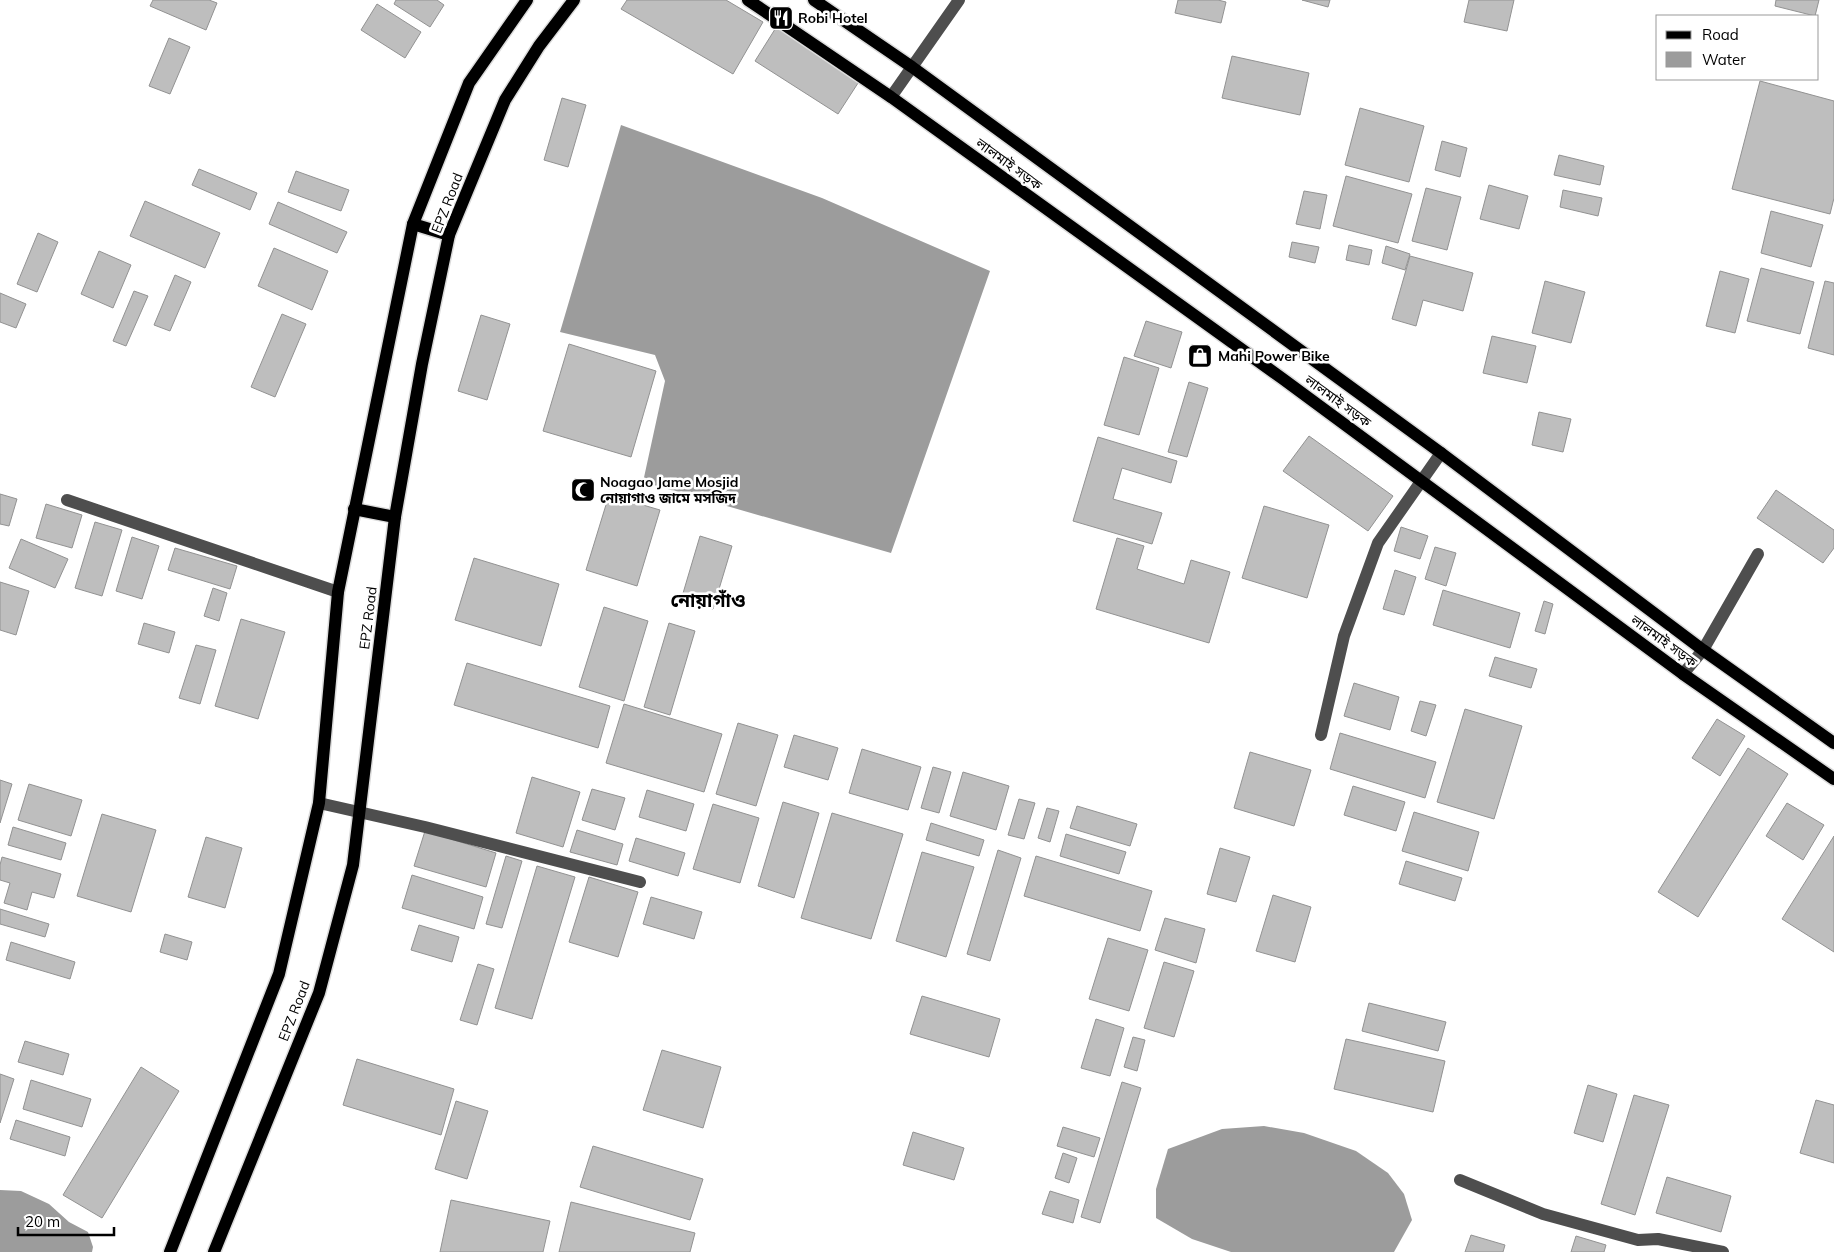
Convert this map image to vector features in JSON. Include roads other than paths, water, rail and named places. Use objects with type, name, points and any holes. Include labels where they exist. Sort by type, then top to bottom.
[{"type":"main road","name":"EPZ Road","points":[[170,1252],[280,974],[319,804],[338,592],[414,224],[470,83],[527,0]]},
{"type":"main road","name":"EPZ Road","points":[[214,1252],[319,993],[353,865],[395,517],[422,364],[449,234],[505,100],[539,46],[574,0]]},
{"type":"main road","name":"লালমাই সড়ক","points":[[748,0],[891,97],[1421,481],[1683,674],[1834,779]]},
{"type":"main road","name":"লালমাই সড়ক","points":[[814,0],[912,67],[1441,453],[1703,650],[1834,742]]},
{"type":"main road","points":[[414,224],[449,234]]},
{"type":"main road","points":[[354,509],[395,517]]},
{"type":"street","points":[[891,97],[959,0]]},
{"type":"street","points":[[1320,735],[1344,636],[1378,543],[1441,453]]},
{"type":"street","points":[[67,500],[338,592]]},
{"type":"street","points":[[1683,674],[1703,650],[1758,554]]},
{"type":"street","points":[[319,804],[425,827],[640,882]]},
{"type":"street","points":[[1460,1180],[1543,1214],[1635,1246],[1658,1239],[1723,1252]]},
{"type":"water","points":[[621,125],[822,198],[990,271],[891,553],[643,482],[665,381],[655,355],[560,332]]},
{"type":"water","points":[[1264,1126],[1304,1133],[1356,1151],[1388,1173],[1404,1194],[1412,1220],[1394,1252],[1231,1252],[1192,1239],[1156,1218],[1156,1189],[1168,1149],[1222,1129]]},
{"type":"water","points":[[0,1190],[21,1191],[49,1204],[69,1222],[88,1232],[93,1247],[92,1252],[0,1252]]},
{"type":"place","name":"Robi Hotel","points":[[781,18]]},
{"type":"place","name":"Mahi Power Bike","points":[[1200,356]]},
{"type":"place","name":"Noagao Jame Mosjid নোয়াগাও জামে মসজিদ","points":[[583,490]]},
{"type":"district","name":"নোয়াগাঁও","points":[[708,600]]}]
